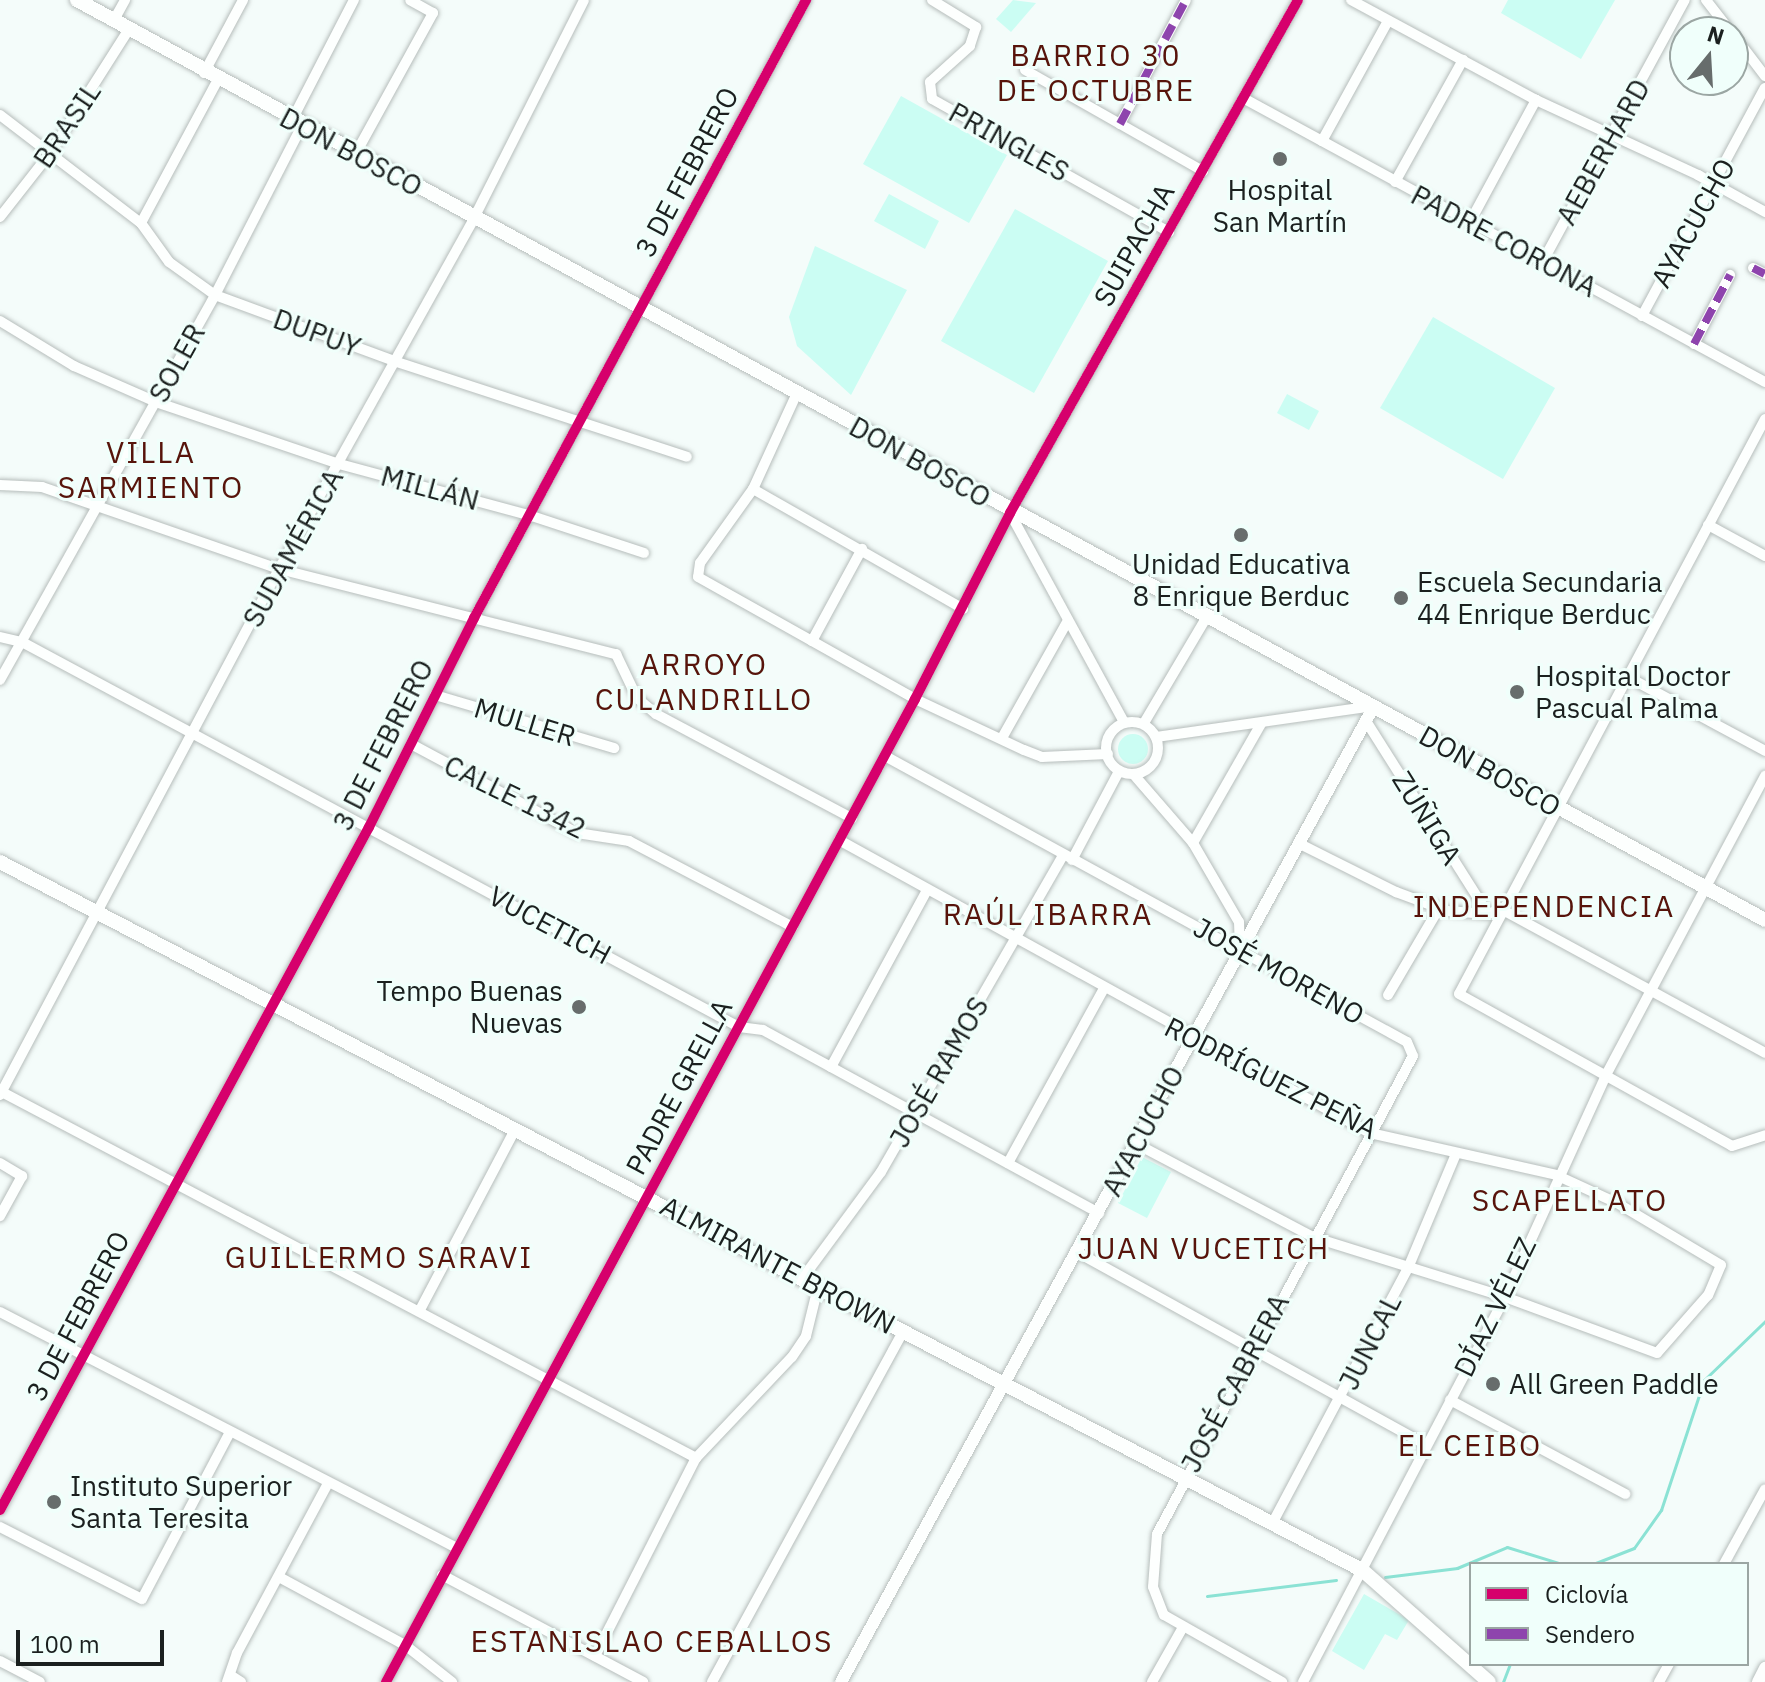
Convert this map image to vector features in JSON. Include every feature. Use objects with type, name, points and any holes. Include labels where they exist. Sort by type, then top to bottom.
[{"type":"main road","name":"DON BOSCO","points":[[77,0],[210,77],[356,153],[797,393],[1010,513],[1374,706],[1765,920]]},
{"type":"main road","name":"ALMIRANTE BROWN","points":[[0,862],[1003,1384],[1186,1474],[1362,1570],[1469,1664]]},
{"type":"main road","name":"ALMIRANTE BROWN","points":[[1471,1666],[1489,1682]]},
{"type":"street","points":[[114,20],[125,0]]},
{"type":"street","points":[[141,223],[243,0]]},
{"type":"street","name":"SOLER","points":[[0,680],[215,295],[354,0]]},
{"type":"street","points":[[356,153],[433,13],[410,0]]},
{"type":"street","name":"SUDAMÉRICA","points":[[1,1093],[194,735],[279,569],[474,218],[584,0]]},
{"type":"street","name":"3 DE FEBRERO","points":[[0,1510],[369,827],[474,618],[532,516],[806,0]]},
{"type":"street","name":"PRINGLES","points":[[932,0],[976,27],[970,46],[930,82],[932,99],[1169,232]]},
{"type":"street","points":[[1120,124],[1186,0]]},
{"type":"street","name":"SUIPACHA","points":[[1010,513],[1298,0]]},
{"type":"street","points":[[1351,0],[1612,139],[1715,184],[1765,212]]},
{"type":"street","name":"AEBERHARD","points":[[1543,261],[1685,0]]},
{"type":"street","points":[[1706,0],[1719,16]]},
{"type":"street","points":[[1322,141],[1388,21]]},
{"type":"street","name":"BRASIL","points":[[0,217],[51,152],[129,29]]},
{"type":"street","points":[[1749,55],[1765,76]]},
{"type":"street","points":[[1395,182],[1463,60]]},
{"type":"street","points":[[1025,70],[1203,171]]},
{"type":"street","name":"AYACUCHO","points":[[1642,316],[1765,88]]},
{"type":"street","name":"PADRE CORONA","points":[[1243,98],[1765,382]]},
{"type":"street","points":[[1470,222],[1536,100]]},
{"type":"street","name":"DUPUY","points":[[0,115],[141,223],[169,262],[215,295],[394,361],[583,420],[687,457]]},
{"type":"street","points":[[1753,268],[1765,274]]},
{"type":"street","points":[[1694,344],[1730,275]]},
{"type":"street","name":"MILLÁN","points":[[0,321],[62,359],[156,402],[339,464],[532,516],[644,553]]},
{"type":"street","points":[[797,393],[753,489],[700,563],[698,577],[915,699],[1042,757],[1108,754]]},
{"type":"street","points":[[1765,419],[1501,909],[1459,994],[1732,1146],[1765,1135]]},
{"type":"street","points":[[0,485],[42,487],[279,569],[616,654],[637,698],[656,714],[852,818]]},
{"type":"street","points":[[753,489],[963,609]]},
{"type":"street","points":[[1010,513],[1124,722]]},
{"type":"street","name":"PADRE GRELLA","points":[[386,1682],[455,1547],[852,818],[963,609],[1010,513]]},
{"type":"street","points":[[1708,525],[1765,556]]},
{"type":"street","points":[[812,641],[862,549]]},
{"type":"street","points":[[1144,723],[1206,618]]},
{"type":"street","points":[[1002,738],[1067,622]]},
{"type":"street","name":"VUCETICH","points":[[0,637],[22,642],[739,1027],[763,1030],[1099,1213]]},
{"type":"street","points":[[1626,676],[1765,751]]},
{"type":"street","name":"MULLER","points":[[435,695],[614,748]]},
{"type":"street","points":[[1156,737],[1374,706]]},
{"type":"street","name":"AYACUCHO","points":[[841,1682],[1374,706]]},
{"type":"street","name":"ZÚÑIGA","points":[[1366,721],[1488,914]]},
{"type":"street","points":[[1124,722],[1144,723],[1156,737],[1153,756],[1135,776]]},
{"type":"street","points":[[1108,754],[1124,722]]},
{"type":"street","points":[[1193,843],[1261,724]]},
{"type":"street","name":"CALLE 1342","points":[[411,744],[577,833],[629,841],[793,927]]},
{"type":"street","points":[[1108,754],[1118,773],[1135,776],[1193,843],[1239,922],[1240,948]]},
{"type":"street","name":"JOSÉ MORENO","points":[[885,756],[1407,1042],[1413,1056]]},
{"type":"street","name":"JOSÉ RAMOS","points":[[802,1279],[881,1172],[1015,941],[1118,773]]},
{"type":"street","name":"DÍAZ VÉLEZ","points":[[1303,1682],[1505,1297],[1556,1175],[1606,1075],[1765,776]]},
{"type":"street","name":"RODRÍGUEZ PEÑA","points":[[839,840],[1103,990],[1370,1133],[1455,1156],[1556,1175],[1617,1203],[1721,1265],[1708,1295],[1657,1353],[1505,1297]]},
{"type":"street","points":[[1298,843],[1439,908],[1488,914],[1501,909],[1765,1053]]},
{"type":"street","points":[[831,1067],[927,890]]},
{"type":"street","points":[[1388,995],[1439,908]]},
{"type":"street","points":[[1008,1163],[1103,990]]},
{"type":"street","name":"JOSÉ CABRERA","points":[[1282,1682],[1182,1629],[1156,1604],[1153,1587],[1157,1534],[1252,1350],[1413,1056]]},
{"type":"street","points":[[1,1093],[421,1308],[546,1383],[696,1458]]},
{"type":"street","points":[[421,1308],[515,1130]]},
{"type":"street","points":[[1135,1143],[1315,1238],[1505,1297]]},
{"type":"street","name":"JUNCAL","points":[[1273,1522],[1408,1268],[1455,1156]]},
{"type":"street","points":[[0,1163],[22,1176],[0,1216]]},
{"type":"street","points":[[1075,1251],[1426,1445]]},
{"type":"street","points":[[595,1656],[696,1458],[792,1357],[806,1336],[818,1287]]},
{"type":"street","points":[[0,1312],[455,1547]]},
{"type":"street","points":[[712,1682],[903,1331]]},
{"type":"street","points":[[1450,1400],[1625,1494]]},
{"type":"street","points":[[0,1527],[142,1599],[230,1432]]},
{"type":"street","points":[[241,1682],[228,1679],[237,1653],[328,1483]]},
{"type":"street","points":[[1725,1562],[1765,1489]]},
{"type":"street","points":[[442,1575],[643,1682]]},
{"type":"street","points":[[279,1577],[405,1645],[452,1682]]},
{"type":"street","points":[[1152,1682],[1182,1629]]},
{"type":"street","points":[[0,1661],[40,1682]]},
{"type":"street","points":[[1758,1682],[1765,1668]]},
{"type":"green space","points":[[1013,0],[1036,3],[1011,32],[996,19]]},
{"type":"green space","points":[[1508,0],[1615,0],[1581,59],[1501,13]]},
{"type":"green space","points":[[901,96],[1007,155],[969,223],[863,164]]},
{"type":"green space","points":[[889,194],[939,221],[925,249],[874,221]]},
{"type":"green space","points":[[1015,209],[1108,261],[1034,393],[941,341]]},
{"type":"green space","points":[[815,246],[907,290],[851,395],[797,346],[789,317]]},
{"type":"green space","points":[[1433,317],[1555,388],[1503,479],[1380,408]]},
{"type":"green space","points":[[1287,394],[1319,411],[1309,430],[1277,413]]},
{"type":"green space","points":[[1133,734],[1143,739],[1148,749],[1143,759],[1133,764],[1123,759],[1118,749],[1123,739]]},
{"type":"green space","points":[[1142,1157],[1171,1172],[1147,1218],[1118,1203]]},
{"type":"green space","points":[[1364,1594],[1409,1620],[1397,1640],[1385,1634],[1364,1670],[1332,1651]]},
{"type":"waterway","points":[[1598,1562],[1634,1548],[1661,1510],[1704,1380],[1765,1321]]},
{"type":"waterway","points":[[1471,1562],[1507,1547],[1556,1562]]},
{"type":"waterway","points":[[1385,1577],[1457,1568],[1469,1563]]},
{"type":"waterway","points":[[1207,1596],[1336,1580]]},
{"type":"waterway","points":[[1503,1682],[1509,1666]]},
{"type":"marked path","points":[[1120,124],[1186,0]]},
{"type":"marked path","points":[[1753,268],[1765,274]]},
{"type":"marked path","points":[[1694,344],[1730,275]]},
{"type":"cycle path","points":[[0,1510],[369,827],[474,618],[806,0]]},
{"type":"cycle path","points":[[386,1682],[915,699],[1010,513],[1298,0]]},
{"type":"place","name":"Hospital San Martín","points":[[1280,159]]},
{"type":"place","name":"Unidad Educativa 8 Enrique Berduc","points":[[1241,535]]},
{"type":"place","name":"Escuela Secundaria 44 Enrique Berduc","points":[[1401,598]]},
{"type":"place","name":"Hospital Doctor Pascual Palma","points":[[1517,692]]},
{"type":"place","name":"Tempo Buenas Nuevas","points":[[579,1007]]},
{"type":"place","name":"All Green Paddle","points":[[1493,1384]]},
{"type":"place","name":"Instituto Superior Santa Teresita","points":[[54,1502]]},
{"type":"district","name":"BARRIO 30 DE OCTUBRE","points":[[1096,72]]},
{"type":"district","name":"VILLA SARMIENTO","points":[[151,469]]},
{"type":"district","name":"ARROYO CULANDRILLO","points":[[704,681]]},
{"type":"district","name":"INDEPENDENCIA","points":[[1544,906]]},
{"type":"district","name":"RAÚL IBARRA","points":[[1048,914]]},
{"type":"district","name":"SCAPELLATO","points":[[1570,1200]]},
{"type":"district","name":"JUAN VUCETICH","points":[[1204,1248]]},
{"type":"district","name":"GUILLERMO SARAVI","points":[[379,1257]]},
{"type":"district","name":"EL CEIBO","points":[[1470,1445]]},
{"type":"district","name":"ESTANISLAO CEBALLOS","points":[[652,1641]]}]
